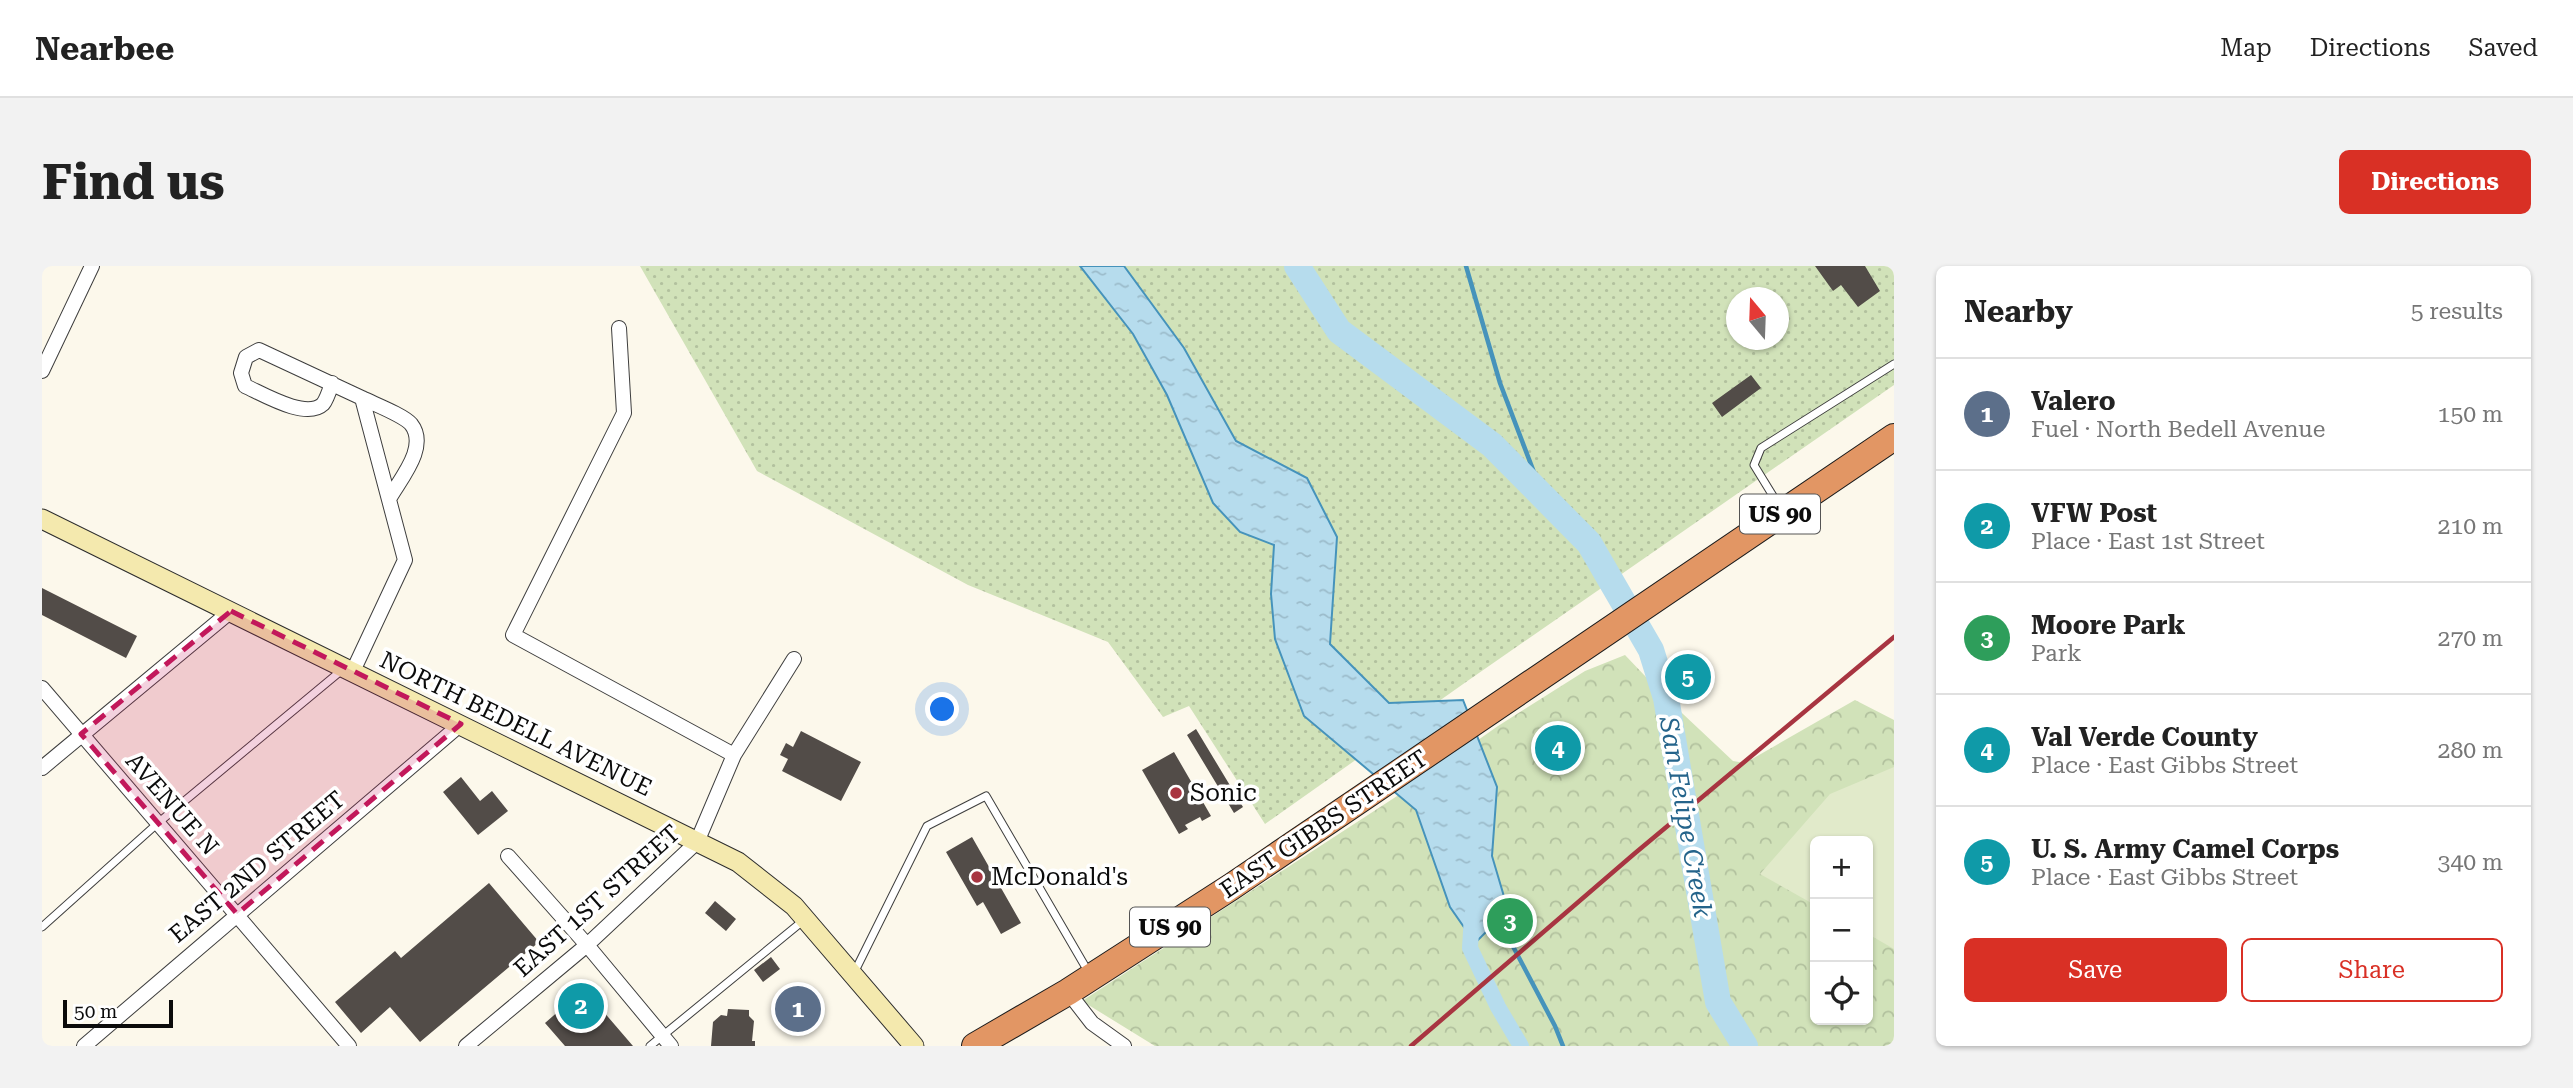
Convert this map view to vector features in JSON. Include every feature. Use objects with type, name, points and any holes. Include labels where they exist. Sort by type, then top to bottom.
[{"type":"highway","name":"US 90","points":[[1783,512],[1894,437]]},
{"type":"highway","name":"EAST GIBBS STREET","points":[[975,1046],[1068,992],[1231,887],[1783,512]]},
{"type":"main road","name":"NORTH BEDELL AVENUE","points":[[42,519],[738,862],[794,906],[914,1046]]},
{"type":"street","points":[[42,371],[92,266]]},
{"type":"street","points":[[619,328],[624,413],[513,635],[734,755]]},
{"type":"street","points":[[332,383],[324,403],[301,410],[245,386],[241,373],[246,357],[259,350],[332,383],[410,423],[416,437],[415,455],[389,499]]},
{"type":"street","points":[[349,669],[405,560],[362,398]]},
{"type":"street","points":[[42,768],[231,611]]},
{"type":"street","name":"EAST 1ST STREET","points":[[466,1046],[587,945],[697,842],[734,755],[794,659]]},
{"type":"street","name":"AVENUE N","points":[[42,688],[349,1046]]},
{"type":"street","name":"EAST 2ND STREET","points":[[83,1046],[461,724]]},
{"type":"street","points":[[508,856],[667,1041]]},
{"type":"street","points":[[1068,992],[1092,1023],[1124,1046]]},
{"type":"lane","points":[[1783,512],[1754,465],[1761,448],[1894,364]]},
{"type":"lane","points":[[42,927],[158,823],[349,669]]},
{"type":"lane","points":[[853,975],[927,826],[986,796],[1091,976]]},
{"type":"lane","points":[[650,1046],[667,1041],[805,919]]},
{"type":"highlighted area","points":[[231,611],[461,724],[237,914],[81,734]]},
{"type":"green space","points":[[640,266],[1894,266],[1894,385],[1265,824],[1189,706],[1163,717],[1108,642],[968,585],[757,471]]},
{"type":"green space","points":[[1625,655],[1733,761],[1745,763],[1855,700],[1894,720],[1894,1046],[1155,1046],[1082,1001],[1414,785],[1498,726],[1585,671]]},
{"type":"green space","points":[[1894,767],[1894,949],[1873,937],[1873,836],[1810,836],[1810,902],[1760,874],[1830,794]]},
{"type":"water","points":[[1080,266],[1124,266],[1184,348],[1236,441],[1307,478],[1337,537],[1330,644],[1389,703],[1463,700],[1497,787],[1492,856],[1508,910],[1475,943],[1450,907],[1416,810],[1304,716],[1275,639],[1271,594],[1274,545],[1240,532],[1213,503],[1167,395],[1133,334]]},
{"type":"building","points":[[1815,266],[1865,266],[1880,291],[1858,307],[1841,285],[1833,291]]},
{"type":"building","points":[[1751,375],[1761,388],[1722,417],[1712,403]]},
{"type":"building","points":[[42,588],[137,636],[126,658],[42,615]]},
{"type":"building","points":[[1196,729],[1243,807],[1234,813],[1187,735]]},
{"type":"building","points":[[801,731],[861,762],[841,801],[782,771],[788,759],[780,755],[786,743],[793,747]]},
{"type":"building","name":"Sonic","points":[[1174,752],[1211,816],[1202,821],[1200,817],[1185,825],[1188,829],[1179,834],[1142,770]]},
{"type":"building","points":[[461,777],[480,801],[492,791],[508,811],[478,835],[443,792]]},
{"type":"building","name":"McDonald's","points":[[972,837],[1021,923],[1001,934],[983,902],[977,906],[946,852]]},
{"type":"building","points":[[489,883],[539,942],[420,1042],[390,1007],[361,1033],[335,1002],[395,951],[401,958]]},
{"type":"building","points":[[715,901],[736,919],[726,931],[705,913]]},
{"type":"building","points":[[771,957],[780,969],[763,982],[754,970]]},
{"type":"building","points":[[584,989],[633,1046],[565,1046],[545,1023]]},
{"type":"building","points":[[794,992],[814,1017],[803,1026],[782,1001]]},
{"type":"building","points":[[728,1009],[749,1010],[749,1016],[754,1021],[752,1041],[755,1041],[755,1046],[711,1046],[713,1022],[721,1015],[727,1016]]},
{"type":"waterway","name":"San Felipe Creek","points":[[1297,266],[1339,331],[1492,445],[1589,543],[1651,650],[1666,698],[1718,1002],[1745,1046]]},
{"type":"waterway","points":[[1466,266],[1500,383],[1543,496]]},
{"type":"waterway","points":[[1472,915],[1470,948],[1498,1007],[1521,1046]]},
{"type":"waterway","points":[[1497,916],[1563,1046]]},
{"type":"railway","points":[[1411,1046],[1634,854],[1894,637]]},
{"type":"place","name":"U. S. Army Camel Corps","points":[[1688,677]]},
{"type":"place","name":"Val Verde County","points":[[1558,748]]},
{"type":"place","name":"Sonic","points":[[1176,793]]},
{"type":"place","name":"McDonald's","points":[[977,877]]},
{"type":"place","name":"Moore Park","points":[[1510,921]]},
{"type":"place","name":"VFW Post","points":[[581,1006]]},
{"type":"place","name":"Valero","points":[[798,1009]]}]
